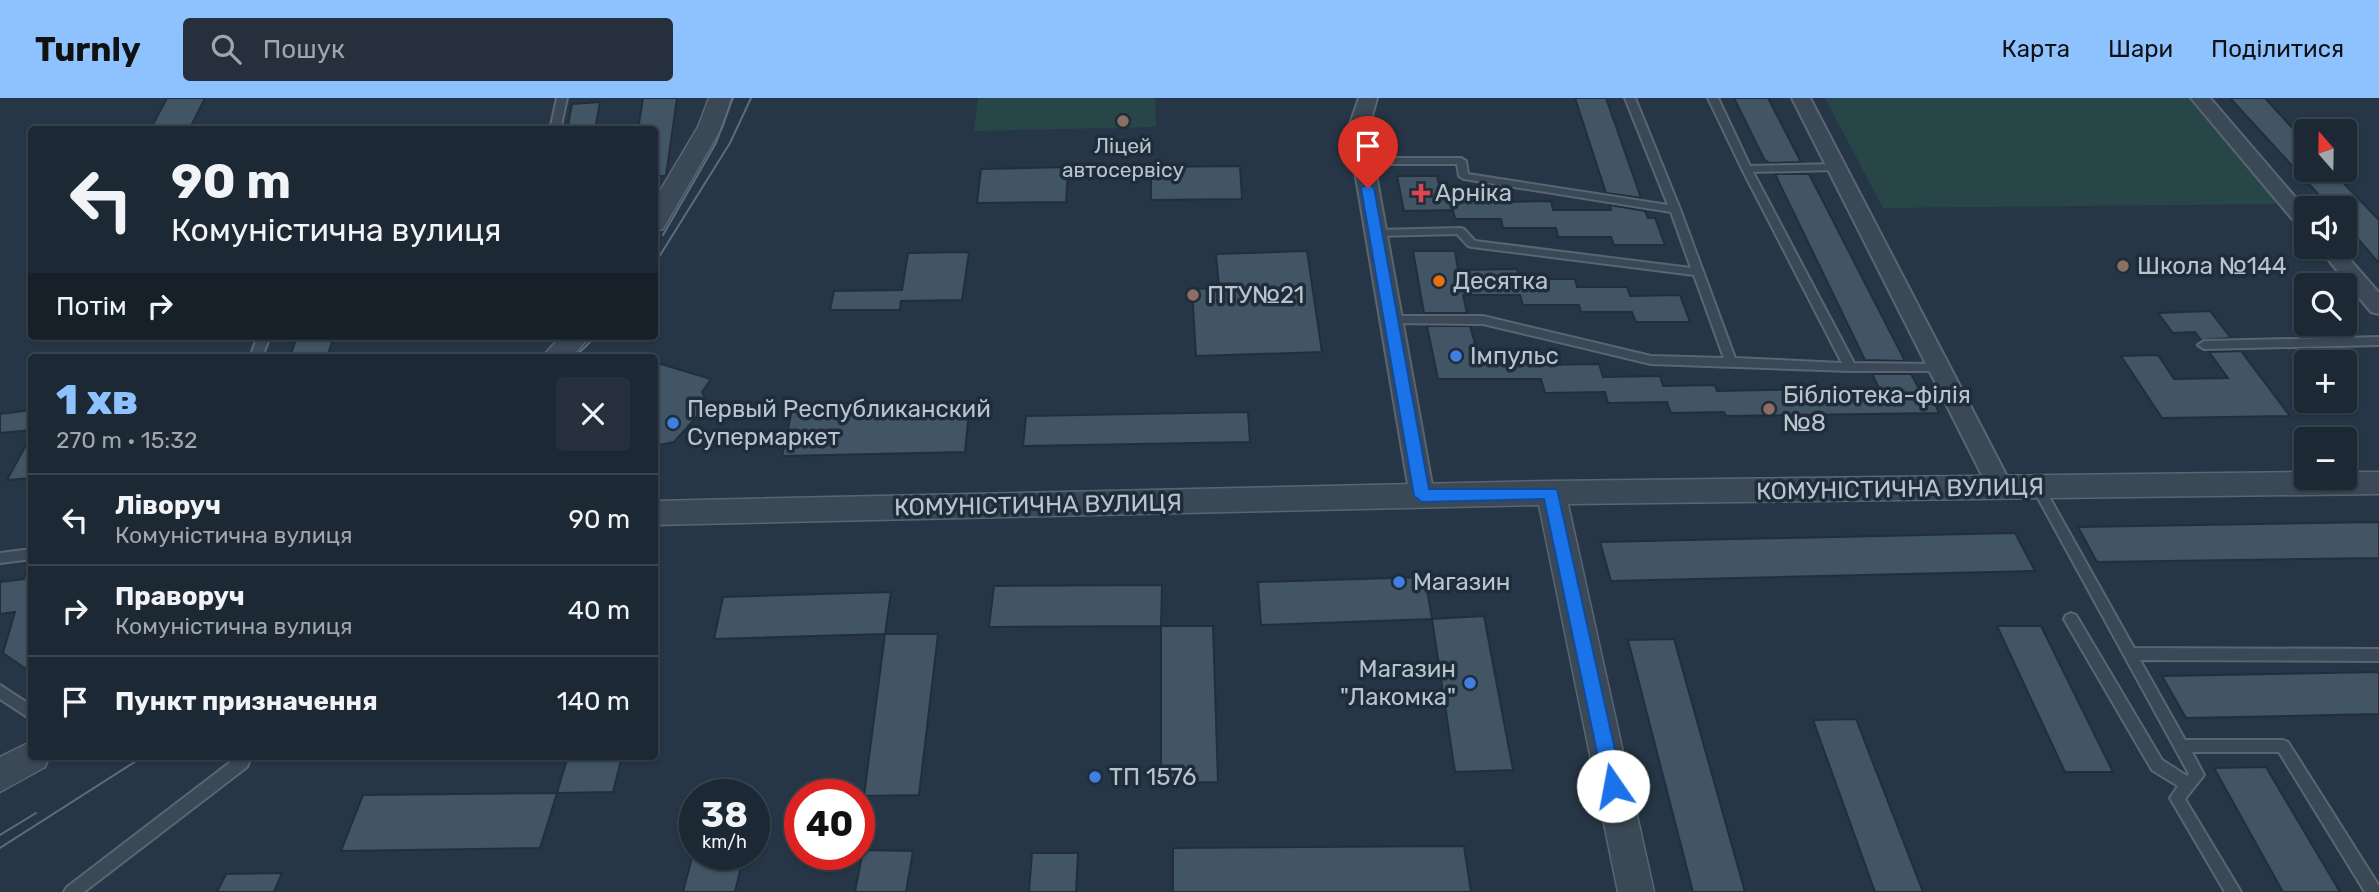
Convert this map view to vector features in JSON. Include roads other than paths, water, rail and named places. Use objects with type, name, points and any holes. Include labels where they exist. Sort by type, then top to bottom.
[{"type":"street","points":[[658,216],[710,127],[720,98]]},
{"type":"street","points":[[1368,98],[1357,130],[1422,496]]},
{"type":"street","points":[[1801,98],[2001,488]]},
{"type":"street","points":[[2200,98],[2294,208]]},
{"type":"street","points":[[2338,259],[2379,307]]},
{"type":"street","points":[[559,354],[573,340]]},
{"type":"street","name":"КОМУНІСТИЧНА ВУЛИЦЯ","points":[[658,513],[1551,493],[2379,483]]},
{"type":"street","points":[[1551,493],[1636,892]]},
{"type":"street","points":[[0,776],[28,759]]},
{"type":"lane","points":[[556,126],[562,98]]},
{"type":"lane","points":[[1630,98],[1675,209],[1731,362]]},
{"type":"lane","points":[[1713,98],[1850,367]]},
{"type":"lane","points":[[1363,161],[1461,162],[1464,176],[1675,209]]},
{"type":"lane","points":[[1747,169],[1836,167]]},
{"type":"lane","points":[[1376,233],[1460,231],[1472,244],[1698,272]]},
{"type":"lane","points":[[1391,320],[1483,320],[1651,360],[1940,368]]},
{"type":"lane","points":[[2204,345],[2379,341]]},
{"type":"lane","points":[[2038,487],[2197,775],[2176,798],[2232,892]]},
{"type":"lane","points":[[0,558],[28,554]]},
{"type":"lane","points":[[2071,619],[2157,765],[2188,785]]},
{"type":"lane","points":[[2130,654],[2379,655]]},
{"type":"lane","points":[[0,691],[28,712]]},
{"type":"lane","points":[[2180,746],[2283,746],[2374,892]]},
{"type":"lane","points":[[72,892],[242,762]]},
{"type":"tram line","points":[[663,235],[716,143],[733,98]]},
{"type":"tram line","points":[[658,259],[730,143],[751,98]]},
{"type":"tram line","points":[[578,354],[592,340]]},
{"type":"tram line","points":[[0,848],[138,760]]},
{"type":"tram line","points":[[0,835],[36,813]]},
{"type":"place","name":"Ліцей автосервісу","points":[[1123,121]]},
{"type":"place","name":"Арніка","points":[[1421,193]]},
{"type":"place","name":"Школа №144","points":[[2123,266]]},
{"type":"place","name":"Десятка","points":[[1439,281]]},
{"type":"place","name":"ПТУ№21","points":[[1193,295]]},
{"type":"place","name":"Імпульс","points":[[1456,356]]},
{"type":"place","name":"Бібліотека-філія №8","points":[[1769,409]]},
{"type":"place","name":"Первый Республиканский Супермаркет","points":[[673,423]]},
{"type":"place","name":"Магазин","points":[[1399,582]]},
{"type":"place","name":"Магазин \"Лакомка\"","points":[[1470,683]]},
{"type":"place","name":"ТП 1576","points":[[1095,777]]}]
